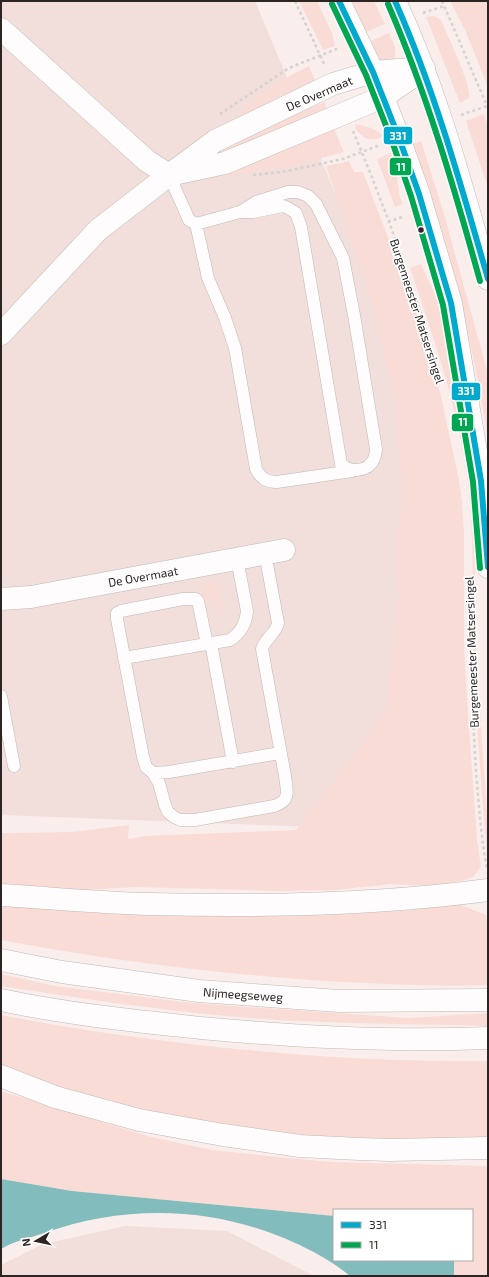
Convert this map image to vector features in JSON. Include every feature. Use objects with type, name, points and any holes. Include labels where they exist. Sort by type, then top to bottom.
[{"type":"main road","name":"Burgemeester Matsersingel","points":[[339,1],[359,40],[399,138],[419,194],[451,303],[481,481],[479,570]]},
{"type":"main road","points":[[395,1],[424,68],[443,122],[488,279]]},
{"type":"main road","points":[[1,29],[147,161],[168,175]]},
{"type":"main road","name":"De Overmaat","points":[[1,334],[98,230],[168,175],[215,142],[333,84],[373,72],[424,68]]},
{"type":"main road","name":"De Overmaat","points":[[168,175],[225,163],[383,97],[424,68]]},
{"type":"main road","name":"De Overmaat","points":[[1,599],[31,597],[275,552]]},
{"type":"main road","points":[[1,895],[148,904],[319,904],[435,897],[487,880]]},
{"type":"main road","name":"Nijmeegseweg","points":[[1,960],[62,972],[199,991],[339,1002],[488,1000]]},
{"type":"main road","points":[[1,1000],[91,1015],[169,1025],[244,1032],[395,1040],[488,1038]]},
{"type":"main road","points":[[1,1076],[55,1097],[138,1120],[224,1135],[300,1146],[359,1149],[390,1150],[488,1148]]},
{"type":"lane","points":[[168,175],[189,220],[196,224],[240,212],[253,212],[283,206],[296,213],[301,227],[339,456],[341,464],[345,468],[352,470]]},
{"type":"lane","points":[[196,224],[208,278],[225,318],[235,348],[256,470],[259,476],[272,482],[363,469],[369,466],[374,459],[376,449],[343,258],[316,204],[308,196],[298,192],[288,192],[256,202],[240,212]]},
{"type":"lane","points":[[233,762],[209,644],[198,601],[192,598],[183,599],[117,613],[143,758],[146,767],[153,773],[159,783],[168,812],[174,818],[180,820],[195,820],[283,804],[285,801],[286,788],[262,649],[263,644],[276,631],[278,623],[275,552]]},
{"type":"lane","points":[[124,658],[209,644],[230,640],[235,637],[241,631],[246,619],[246,603],[237,559]]},
{"type":"lane","points":[[1,696],[14,766]]},
{"type":"lane","points":[[153,773],[169,772],[280,754]]},
{"type":"path","points":[[295,1],[333,84]]},
{"type":"path","points":[[442,1],[488,107],[443,122]]},
{"type":"path","points":[[404,21],[444,6]]},
{"type":"path","points":[[214,118],[289,68],[359,40]]},
{"type":"path","name":"Burgemeester Matsersingel","points":[[345,112],[362,152],[388,222],[428,335],[442,384]]},
{"type":"path","points":[[252,176],[282,172],[343,158],[399,138]]},
{"type":"path","points":[[388,222],[406,216]]},
{"type":"path","name":"Burgemeester Matsersingel","points":[[479,570],[470,670],[482,842],[487,880]]},
{"type":"shaded area","points":[[1,1],[255,1],[420,397],[440,832],[1,815]]},
{"type":"shaded area","points":[[299,1],[317,1],[332,33],[335,46],[323,50]]},
{"type":"shaded area","points":[[352,1],[374,1],[385,24],[366,32]]},
{"type":"shaded area","points":[[450,1],[488,1],[488,87],[465,30]]},
{"type":"shaded area","points":[[434,16],[441,20],[467,82],[469,98],[460,103],[426,17]]},
{"type":"shaded area","points":[[389,33],[395,47],[395,59],[382,65],[371,41]]},
{"type":"shaded area","points":[[309,66],[315,80],[301,89],[238,116],[245,107],[262,93],[280,81]]},
{"type":"shaded area","points":[[324,102],[327,109],[216,156],[208,157],[251,133]]},
{"type":"shaded area","points":[[484,114],[488,127],[488,188],[466,121]]},
{"type":"shaded area","points":[[356,124],[371,128],[382,134],[382,137],[373,140],[364,137],[355,128]]},
{"type":"shaded area","points":[[334,129],[344,152],[284,168],[231,175],[231,172]]},
{"type":"shaded area","points":[[421,141],[445,217],[488,374],[488,440],[475,365],[457,290],[437,217],[413,144]]},
{"type":"shaded area","points":[[393,152],[400,198],[403,204],[395,207],[377,159]]},
{"type":"shaded area","points":[[349,161],[354,172],[363,172],[415,308],[440,392],[459,480],[464,531],[464,642],[466,684],[477,840],[481,867],[473,877],[447,884],[426,886],[391,884],[336,890],[280,891],[136,887],[83,890],[1,884],[1,833],[72,832],[129,825],[128,839],[145,836],[296,830],[376,727],[387,707],[399,595],[396,544],[403,499],[396,404],[372,300],[326,166]]},
{"type":"shaded area","points":[[421,264],[439,303],[450,350],[458,393],[475,518],[476,649],[488,830],[487,853],[474,678],[470,502],[455,413],[439,354],[410,268]]},
{"type":"shaded area","points":[[217,580],[224,615],[219,616],[216,600],[205,601],[202,583]]},
{"type":"shaded area","points":[[1,900],[461,903],[461,905],[486,915],[488,927],[488,985],[414,985],[297,979],[127,961],[43,948],[1,940]]},
{"type":"shaded area","points":[[1,974],[55,986],[193,1003],[409,1018],[488,1013],[488,1026],[277,1020],[207,1014],[1,986]]},
{"type":"shaded area","points":[[1,1015],[120,1035],[258,1051],[396,1060],[488,1061],[488,1137],[478,1141],[381,1143],[205,1126],[90,1097],[1,1067]]},
{"type":"shaded area","points":[[1,1091],[151,1137],[212,1150],[332,1162],[488,1166],[488,1276],[454,1276],[454,1261],[473,1261],[473,1209],[333,1209],[333,1216],[72,1191],[1,1179]]},
{"type":"shaded area","points":[[125,1226],[227,1231],[314,1276],[1,1276],[1,1265],[43,1244]]},
{"type":"water","points":[[1,1179],[72,1191],[333,1216],[333,1261],[454,1261],[454,1276],[350,1276],[337,1266],[315,1253],[263,1230],[232,1221],[169,1213],[106,1217],[75,1224],[17,1242],[1,1249]]},
{"type":"transit line","name":"331","points":[[339,1],[373,72],[399,138],[419,194],[451,303],[481,481],[488,567]]},
{"type":"transit line","name":"331","points":[[395,1],[423,69],[435,104],[488,279]]},
{"type":"transit line","name":"11","points":[[332,4],[366,75],[392,141],[411,196],[443,305],[473,482],[480,568]]},
{"type":"transit line","name":"11","points":[[388,4],[415,72],[439,141],[480,281]]}]
